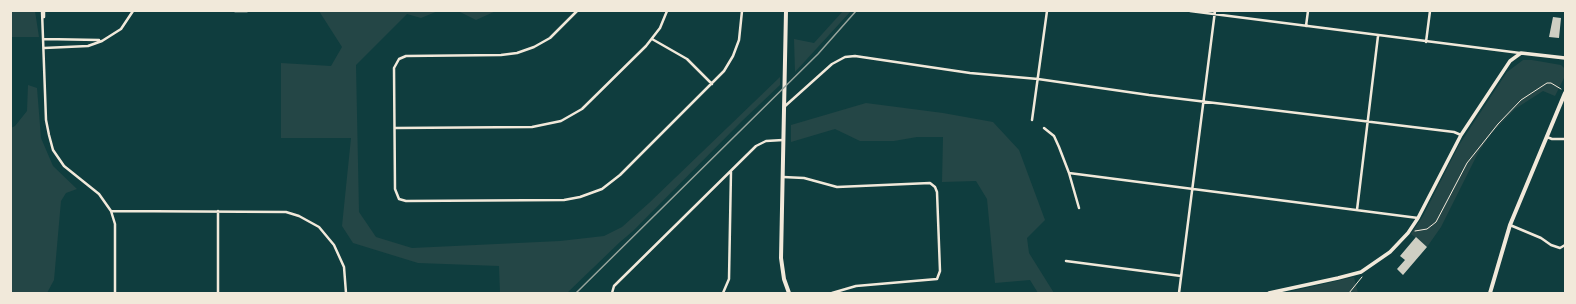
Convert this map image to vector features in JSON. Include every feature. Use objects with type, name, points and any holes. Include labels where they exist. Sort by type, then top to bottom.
[{"type":"main road","points":[[786,11],[781,258],[784,279],[789,293]]},
{"type":"main road","points":[[1490,293],[1510,225],[1565,92]]},
{"type":"street","points":[[43,11],[46,120],[51,145],[59,160],[67,169],[99,194],[111,211],[115,224],[115,293]]},
{"type":"street","points":[[44,48],[88,46],[102,41],[121,29],[133,11]]},
{"type":"street","points":[[235,11],[248,11]]},
{"type":"street","points":[[577,11],[550,38],[534,47],[517,53],[501,55],[401,57],[395,66],[395,192],[399,199],[404,201],[572,199],[595,192],[614,180],[724,71],[734,52],[741,31],[742,11]]},
{"type":"street","points":[[395,128],[532,128],[561,121],[582,109],[652,39],[660,28],[666,11]]},
{"type":"street","points":[[1032,120],[1047,11]]},
{"type":"street","points":[[1190,11],[1214,12],[1378,36],[1565,58]]},
{"type":"street","points":[[1306,26],[1308,11]]},
{"type":"street","points":[[1426,42],[1430,11]]},
{"type":"street","points":[[1179,293],[1214,12]]},
{"type":"street","points":[[1357,210],[1378,36]]},
{"type":"street","points":[[44,39],[102,41]]},
{"type":"street","points":[[652,39],[687,59],[712,84]]},
{"type":"street","points":[[1268,293],[1361,272],[1390,252],[1408,233],[1418,218],[1461,136],[1508,64],[1520,53]]},
{"type":"street","points":[[784,107],[832,64],[845,57],[854,56],[970,73],[1038,80],[1149,95],[1203,100],[1368,123],[1454,132],[1461,136]]},
{"type":"street","points":[[1044,128],[1054,136],[1069,173],[1079,208]]},
{"type":"street","points":[[1547,137],[1552,139],[1565,139]]},
{"type":"street","points":[[612,293],[614,286],[759,144],[783,140]]},
{"type":"street","points":[[723,293],[729,278],[731,171]]},
{"type":"street","points":[[1069,173],[1418,218]]},
{"type":"street","points":[[783,177],[804,178],[837,187],[930,183],[934,185],[937,192],[940,271],[937,279],[856,286],[832,293]]},
{"type":"street","points":[[111,211],[286,212],[299,216],[314,224],[326,234],[338,250],[345,273],[346,293]]},
{"type":"street","points":[[218,211],[218,293]]},
{"type":"street","points":[[1510,225],[1541,238],[1551,245],[1560,248],[1565,245]]},
{"type":"street","points":[[1066,261],[1181,276]]},
{"type":"path","points":[[1408,233],[1427,229],[1436,222],[1467,163],[1498,124],[1521,100],[1547,83],[1551,83],[1565,92]]},
{"type":"path","points":[[1349,293],[1362,276]]},
{"type":"shaded area","points":[[11,11],[35,11],[39,37],[11,37]]},
{"type":"shaded area","points":[[319,11],[438,11],[421,18],[407,14],[356,65],[359,212],[376,237],[412,248],[560,241],[604,236],[622,227],[649,203],[780,77],[780,85],[742,121],[633,231],[567,293],[500,293],[499,266],[418,263],[353,243],[342,226],[351,138],[281,138],[281,63],[331,66],[342,47]]},
{"type":"shaded area","points":[[458,11],[496,11],[476,20]]},
{"type":"shaded area","points":[[843,11],[851,11],[795,72],[794,39],[814,43]]},
{"type":"shaded area","points":[[1523,60],[1561,65],[1565,69],[1565,76],[1555,96],[1543,91],[1515,109],[1491,134],[1478,153],[1441,227],[1427,247],[1411,234],[1423,216],[1459,145],[1507,72]]},
{"type":"shaded area","points":[[28,85],[37,88],[41,138],[53,166],[77,189],[66,193],[61,201],[54,280],[47,293],[11,293],[11,128],[15,126],[27,111]]},
{"type":"shaded area","points":[[866,103],[943,113],[993,122],[1019,150],[1045,220],[1027,238],[1029,253],[1054,293],[1038,293],[1030,280],[995,283],[987,199],[976,181],[942,182],[943,137],[917,137],[894,141],[860,141],[835,129],[791,142],[791,125]]},
{"type":"shaded area","points":[[1354,277],[1358,293],[1284,293]]},
{"type":"building","points":[[1553,17],[1561,18],[1559,38],[1549,37]]},
{"type":"building","points":[[1416,237],[1427,247],[1403,275],[1397,269],[1405,260],[1400,256]]},
{"type":"railway","points":[[576,293],[818,54],[856,11]]}]
